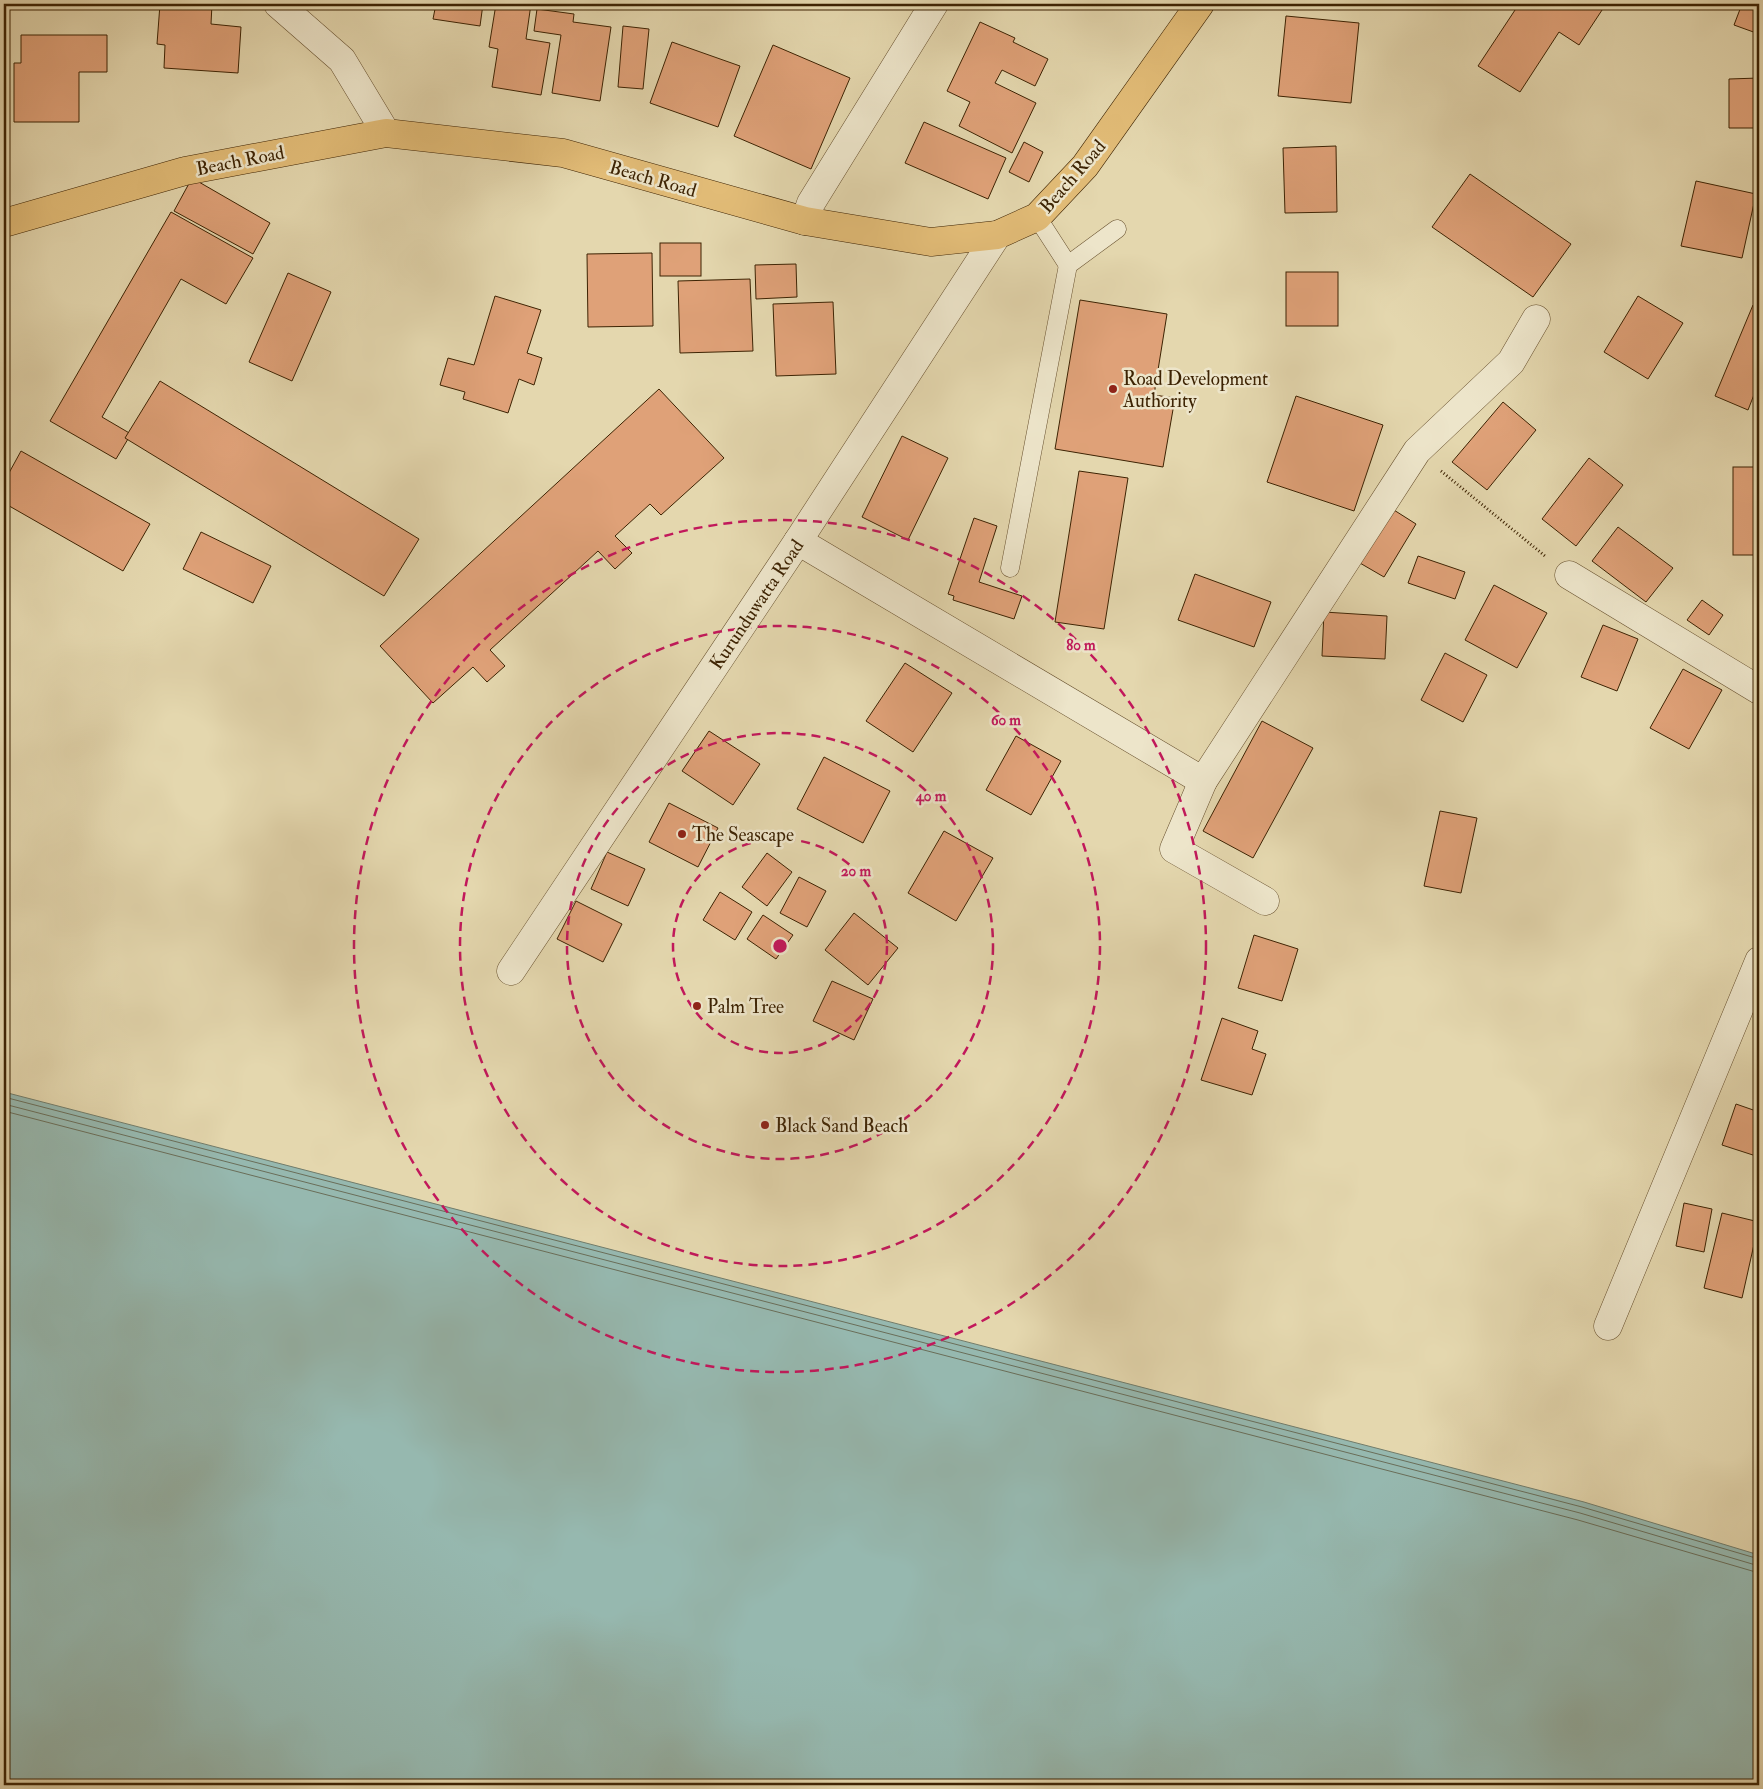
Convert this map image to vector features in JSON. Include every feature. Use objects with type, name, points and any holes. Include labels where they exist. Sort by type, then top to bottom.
[{"type":"main road","name":"Beach Road","points":[[4,223],[185,171],[386,133],[563,153],[805,221],[931,242],[998,235],[1037,217],[1085,166],[1200,4]]},
{"type":"street","points":[[278,4],[342,60],[386,133]]},
{"type":"street","points":[[805,221],[811,203],[934,4]]},
{"type":"street","name":"Kurunduwatta Road","points":[[511,970],[798,541],[998,235]]},
{"type":"street","points":[[1265,901],[1174,848],[1203,781],[1417,451],[1511,362],[1536,319]]},
{"type":"street","points":[[798,541],[1203,781]]},
{"type":"street","points":[[1569,575],[1759,690]]},
{"type":"street","points":[[1608,1326],[1759,961]]},
{"type":"lane","points":[[1037,217],[1068,265]]},
{"type":"lane","points":[[1010,568],[1068,265],[1117,229]]},
{"type":"path","points":[[1417,451],[1503,524],[1569,575]]},
{"type":"water","points":[[4,1092],[1584,1502],[1759,1555],[1759,1785],[4,1785]]},
{"type":"building","points":[[160,4],[212,4],[211,24],[241,27],[238,73],[164,68],[165,45],[157,44]]},
{"type":"building","points":[[436,4],[483,4],[480,26],[433,19]]},
{"type":"building","points":[[496,4],[531,4],[526,39],[550,43],[541,95],[492,87],[498,49],[489,47]]},
{"type":"building","points":[[1519,4],[1606,4],[1579,45],[1559,32],[1520,92],[1478,66]]},
{"type":"building","points":[[1742,4],[1759,4],[1759,34],[1734,25]]},
{"type":"building","points":[[537,9],[574,14],[573,22],[611,27],[600,101],[552,93],[561,35],[534,31]]},
{"type":"building","points":[[1286,16],[1359,23],[1351,103],[1278,96]]},
{"type":"building","points":[[980,22],[1015,38],[1013,42],[1048,59],[1035,86],[1002,70],[995,83],[1036,103],[1012,153],[959,126],[970,102],[947,91]]},
{"type":"building","points":[[623,26],[649,29],[643,89],[618,87]]},
{"type":"building","points":[[21,35],[107,35],[107,72],[79,72],[79,122],[14,122],[14,63],[21,63]]},
{"type":"building","points":[[672,42],[740,66],[718,127],[650,103]]},
{"type":"building","points":[[773,45],[850,78],[811,169],[734,136]]},
{"type":"building","points":[[1759,78],[1759,128],[1729,128],[1729,79]]},
{"type":"building","points":[[924,122],[1006,158],[988,199],[905,163]]},
{"type":"building","points":[[1024,142],[1043,152],[1029,182],[1009,172]]},
{"type":"building","points":[[1336,146],[1337,212],[1285,213],[1283,148]]},
{"type":"building","points":[[1470,174],[1571,244],[1533,297],[1432,227]]},
{"type":"building","points":[[192,178],[270,223],[253,254],[174,211]]},
{"type":"building","points":[[1696,181],[1756,194],[1742,258],[1681,246]]},
{"type":"building","points":[[171,212],[253,258],[226,304],[181,279],[102,417],[131,434],[116,459],[50,421]]},
{"type":"building","points":[[660,243],[701,243],[701,276],[660,276]]},
{"type":"building","points":[[652,253],[653,326],[588,327],[587,254]]},
{"type":"building","points":[[796,264],[797,297],[756,299],[755,265]]},
{"type":"building","points":[[1286,272],[1338,272],[1338,326],[1286,326]]},
{"type":"building","points":[[288,273],[331,292],[292,381],[249,362]]},
{"type":"building","points":[[750,279],[753,351],[680,353],[678,281]]},
{"type":"building","points":[[495,296],[541,310],[527,353],[542,358],[534,385],[519,379],[508,413],[463,399],[465,392],[440,385],[448,358],[474,365]]},
{"type":"building","points":[[1638,296],[1683,323],[1648,379],[1604,352]]},
{"type":"building","points":[[1080,300],[1167,314],[1154,395],[1175,398],[1163,467],[1055,449]]},
{"type":"building","points":[[833,302],[836,374],[776,376],[773,304]]},
{"type":"building","points":[[1753,305],[1759,308],[1759,382],[1748,410],[1715,396]]},
{"type":"building","points":[[160,381],[419,539],[384,596],[125,438]]},
{"type":"building","points":[[659,389],[724,458],[661,515],[650,504],[615,536],[632,553],[615,569],[598,551],[490,650],[505,666],[487,682],[473,667],[433,703],[380,646]]},
{"type":"building","points":[[1296,396],[1383,425],[1354,511],[1267,482]]},
{"type":"building","points":[[1503,402],[1536,430],[1487,490],[1452,462]]},
{"type":"building","points":[[902,436],[948,458],[908,540],[862,517]]},
{"type":"building","points":[[21,451],[150,524],[123,571],[4,503],[4,482]]},
{"type":"building","points":[[1589,458],[1623,485],[1576,546],[1542,519]]},
{"type":"building","points":[[1733,467],[1759,467],[1759,555],[1733,555]]},
{"type":"building","points":[[1079,471],[1128,478],[1104,629],[1055,622]]},
{"type":"building","points":[[1386,505],[1416,524],[1384,577],[1353,559]]},
{"type":"building","points":[[974,518],[997,526],[979,582],[1022,596],[1014,619],[953,600],[954,596],[948,594]]},
{"type":"building","points":[[1618,527],[1673,568],[1646,602],[1592,561]]},
{"type":"building","points":[[201,532],[271,566],[253,603],[183,569]]},
{"type":"building","points":[[1418,556],[1465,572],[1455,599],[1408,583]]},
{"type":"building","points":[[1195,574],[1271,602],[1254,647],[1178,620]]},
{"type":"building","points":[[1494,585],[1547,613],[1517,668],[1465,640]]},
{"type":"building","points":[[1702,600],[1723,615],[1709,635],[1687,620]]},
{"type":"building","points":[[1324,612],[1387,616],[1385,659],[1322,656]]},
{"type":"building","points":[[1603,625],[1638,639],[1617,691],[1581,677]]},
{"type":"building","points":[[1445,653],[1487,675],[1463,722],[1421,700]]},
{"type":"building","points":[[905,663],[952,693],[913,752],[866,721]]},
{"type":"building","points":[[1683,669],[1722,690],[1689,749],[1650,728]]},
{"type":"building","points":[[1262,721],[1313,748],[1253,858],[1203,831]]},
{"type":"building","points":[[709,731],[760,764],[733,805],[682,771]]},
{"type":"building","points":[[1016,736],[1061,761],[1031,815],[986,790]]},
{"type":"building","points":[[824,757],[890,791],[863,843],[797,809]]},
{"type":"building","points":[[669,803],[718,828],[698,867],[649,842]]},
{"type":"building","points":[[1440,811],[1477,818],[1461,893],[1424,886]]},
{"type":"building","points":[[944,831],[993,858],[956,921],[908,893]]},
{"type":"building","points":[[607,852],[645,869],[628,906],[591,889]]},
{"type":"building","points":[[767,853],[792,872],[767,906],[742,887]]},
{"type":"building","points":[[799,877],[826,891],[807,927],[780,913]]},
{"type":"building","points":[[720,892],[752,912],[735,940],[703,920]]},
{"type":"building","points":[[576,901],[622,924],[603,962],[557,939]]},
{"type":"building","points":[[854,913],[898,948],[868,985],[825,950]]},
{"type":"building","points":[[763,915],[793,935],[776,959],[747,939]]},
{"type":"building","points":[[1254,935],[1298,949],[1282,1001],[1238,988]]},
{"type":"building","points":[[832,981],[873,999],[854,1040],[813,1021]]},
{"type":"building","points":[[1222,1018],[1258,1031],[1252,1049],[1266,1054],[1252,1095],[1201,1080]]},
{"type":"building","points":[[1736,1104],[1759,1112],[1759,1146],[1756,1156],[1722,1145]]},
{"type":"building","points":[[1684,1203],[1712,1209],[1704,1252],[1676,1246]]},
{"type":"building","points":[[1722,1213],[1759,1222],[1742,1298],[1704,1288]]},
{"type":"place","name":"Road Development Authority","points":[[1113,389]]},
{"type":"place","name":"The Seascape","points":[[682,834]]},
{"type":"place","name":"Palm Tree","points":[[697,1006]]},
{"type":"place","name":"Black Sand Beach","points":[[765,1125]]}]
